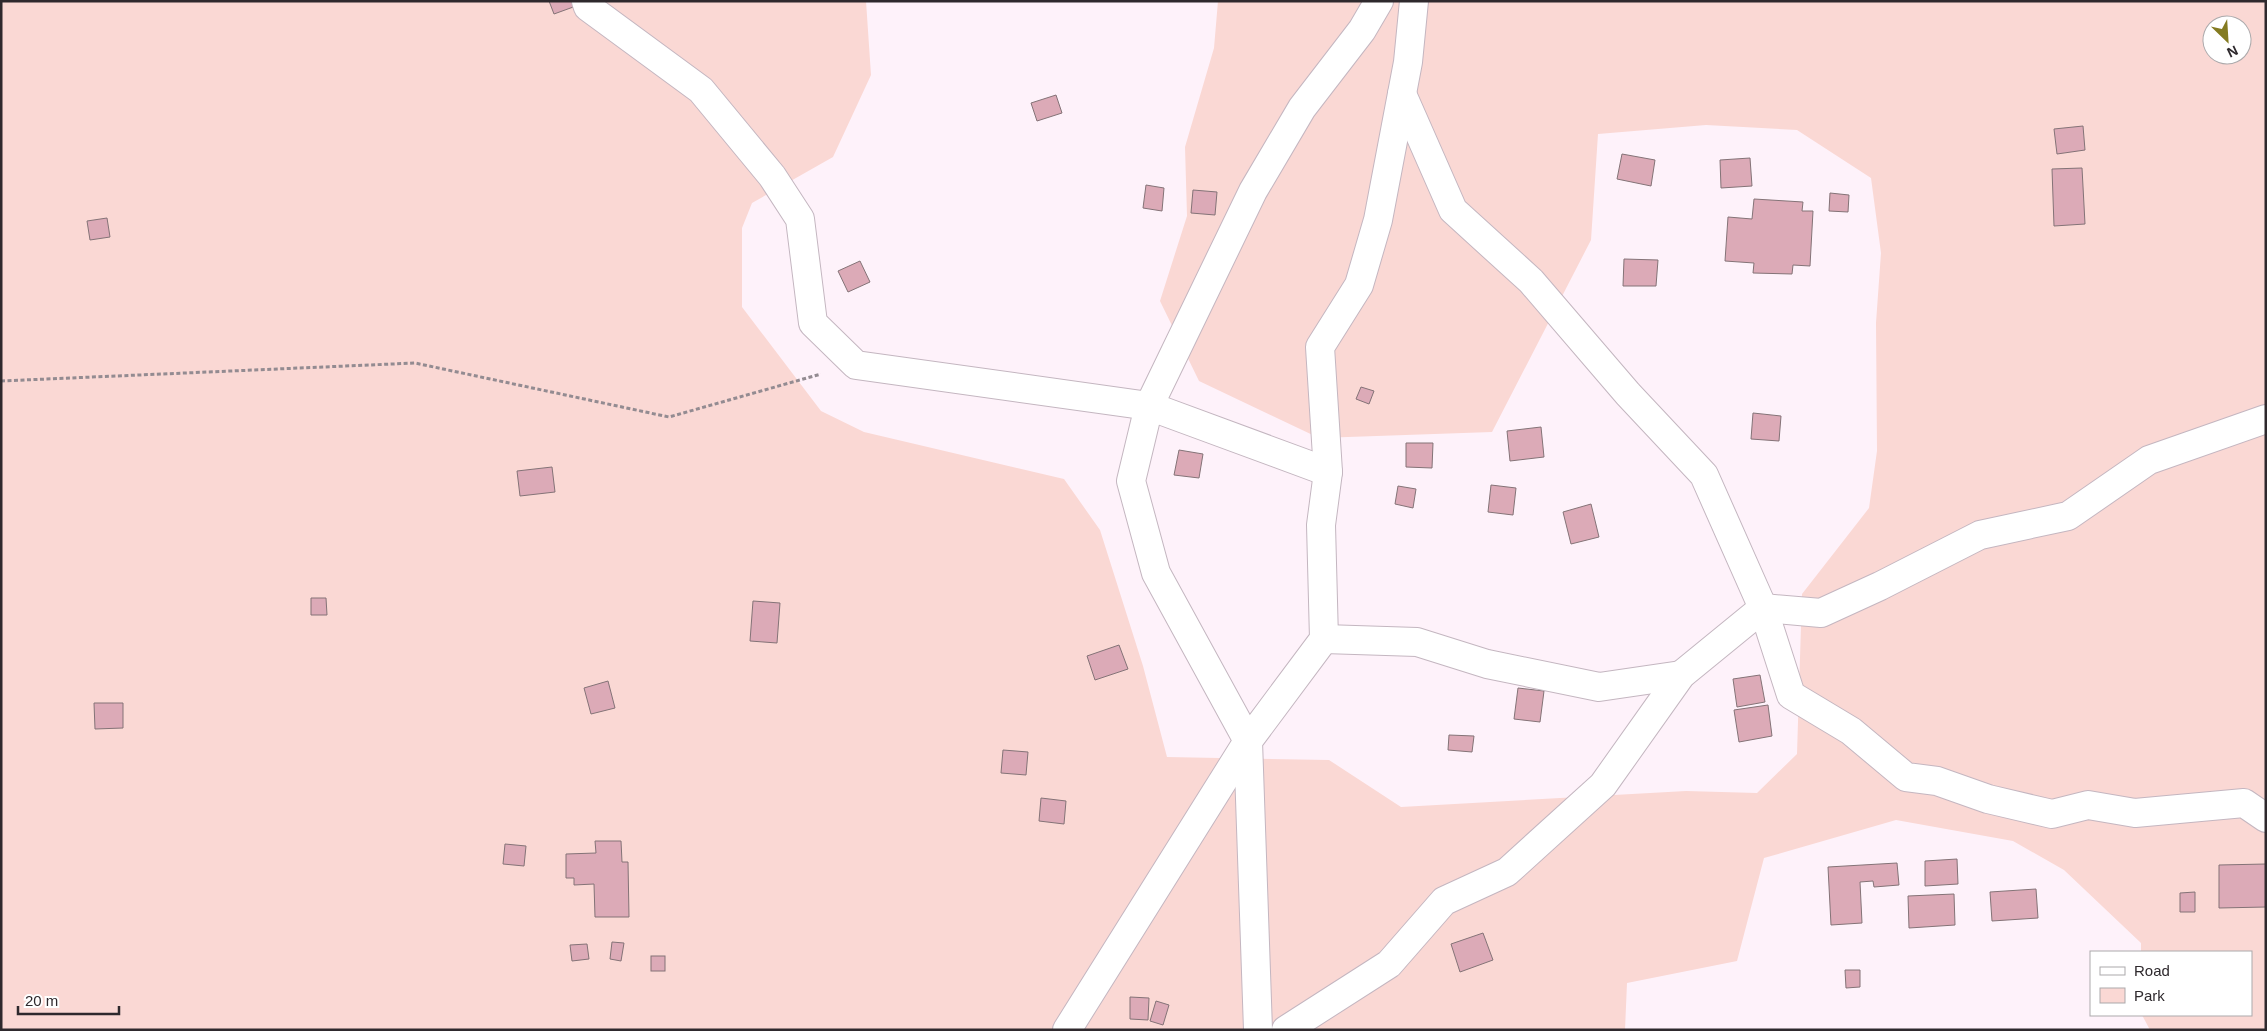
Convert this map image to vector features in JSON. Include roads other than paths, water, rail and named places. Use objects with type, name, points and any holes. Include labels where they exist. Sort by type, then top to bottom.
[{"type":"street","points":[[586,1],[588,7],[701,90],[772,176],[800,219],[813,323],[856,365],[1149,406],[1328,472]]},
{"type":"street","points":[[1258,1030],[1248,741],[1156,573],[1131,481],[1149,406],[1253,191],[1302,108],[1362,30],[1379,1]]},
{"type":"street","points":[[1067,1030],[1248,741],[1324,639],[1321,525],[1328,472],[1320,347],[1359,285],[1378,220],[1402,94],[1414,1]]},
{"type":"street","points":[[1402,94],[1453,210],[1531,281],[1628,394],[1704,475],[1763,608],[1791,695],[1852,731],[1906,777],[1936,782],[1988,799],[2052,814],[2088,805],[2135,813],[2244,803],[2266,818]]},
{"type":"street","points":[[1286,1030],[1389,964],[1444,902],[1507,872],[1603,785],[1681,675],[1763,608],[1821,613],[1880,586],[1980,535],[2068,516],[2149,460],[2266,419]]},
{"type":"street","points":[[1324,639],[1417,642],[1487,664],[1599,687],[1681,675]]}]
